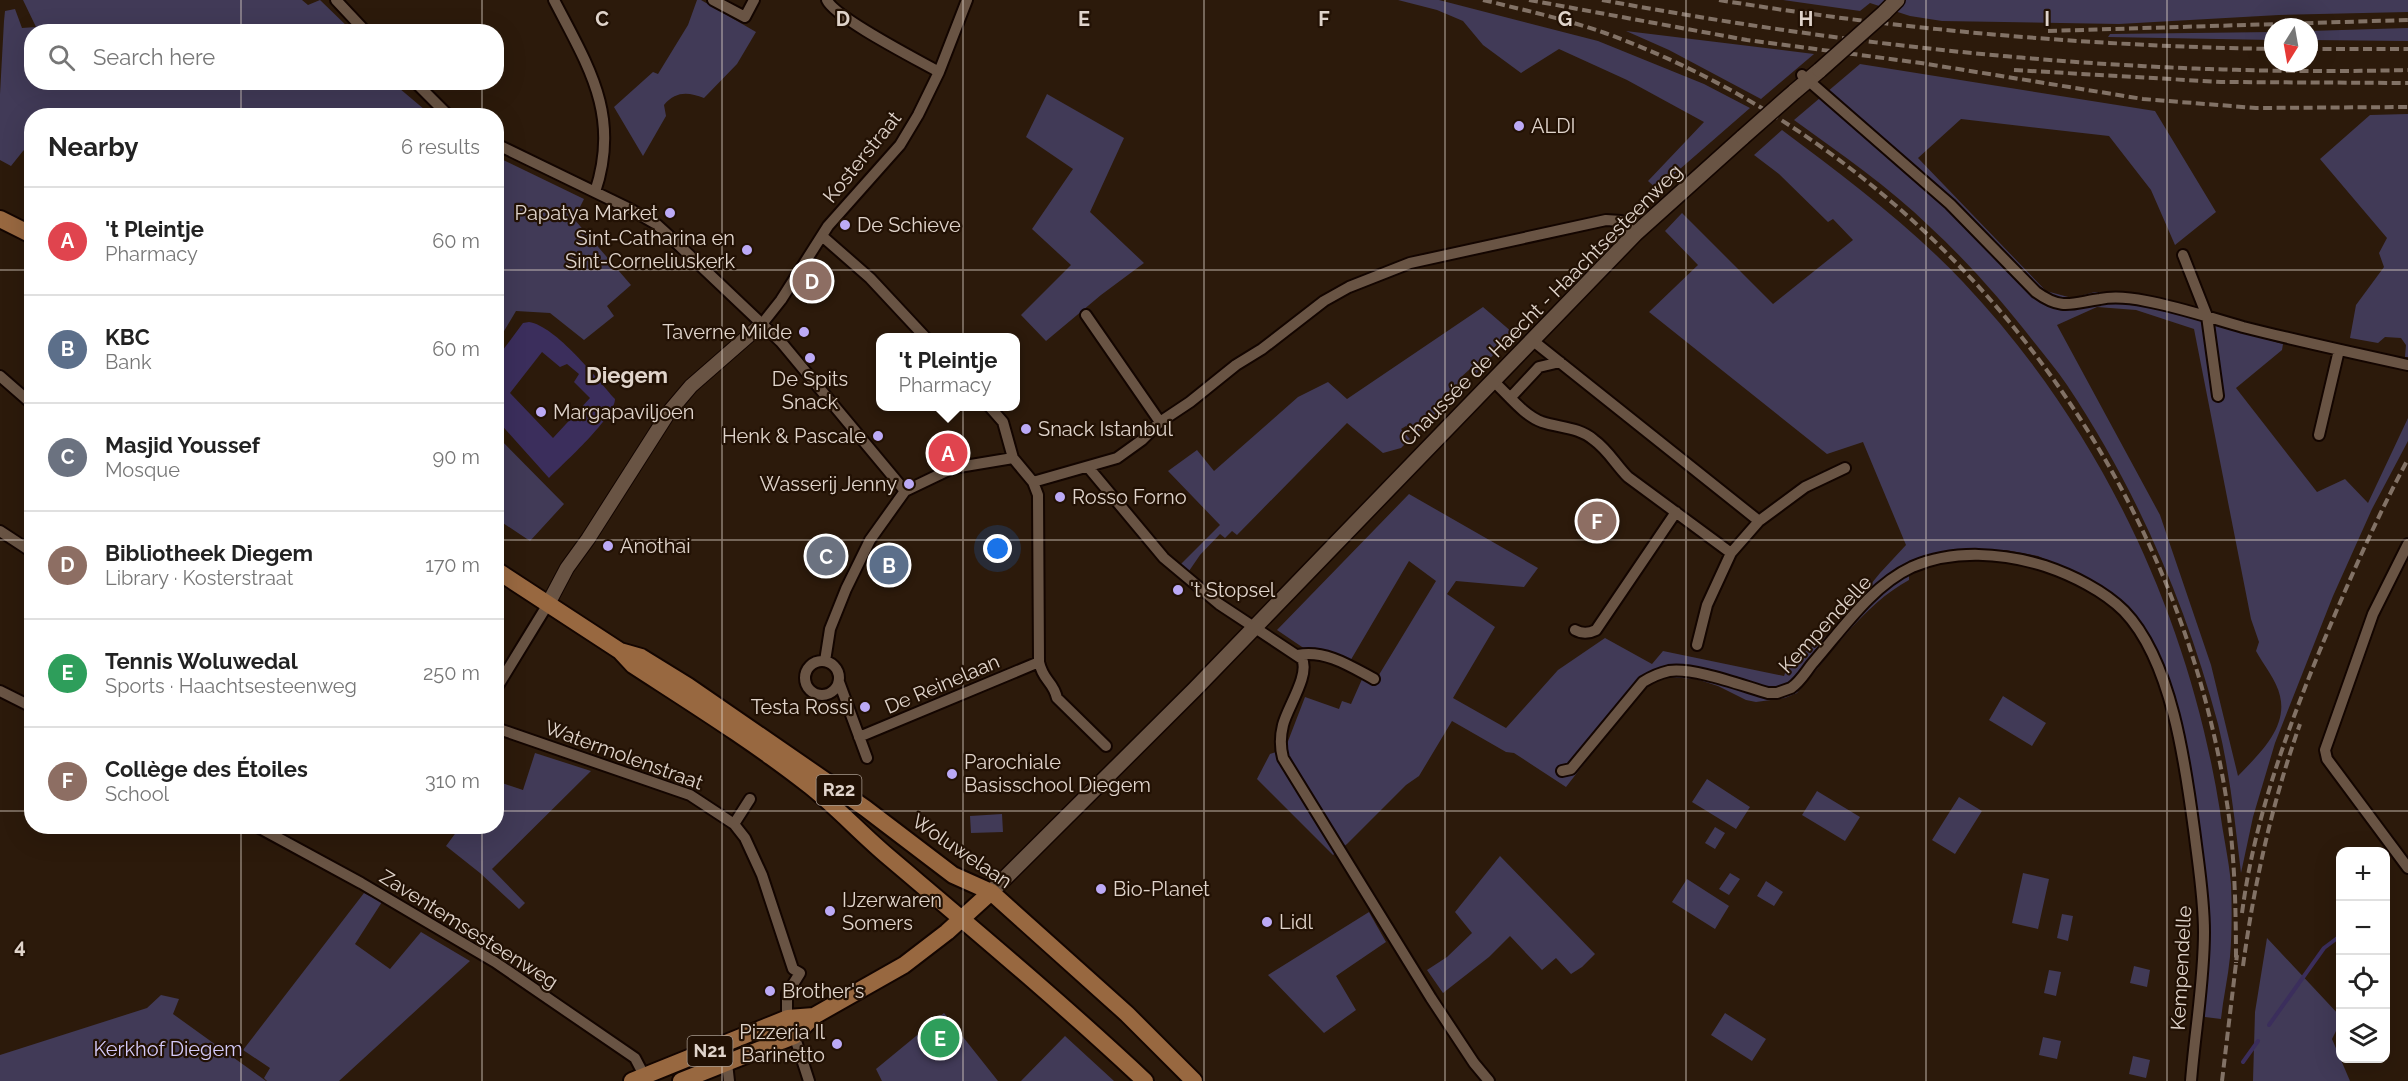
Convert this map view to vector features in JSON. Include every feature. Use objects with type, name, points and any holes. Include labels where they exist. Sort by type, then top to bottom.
[{"type":"main road","name":"Chaussée de Haecht - Haachtsesteenweg","points":[[1254,628],[1635,234],[1794,92],[1814,81],[1897,0]]},
{"type":"main road","points":[[0,219],[24,231]]},
{"type":"main road","name":"Woluwelaan","points":[[504,575],[620,651],[633,665],[810,786],[839,809],[890,858],[1145,1081]]},
{"type":"main road","name":"N21","points":[[681,1081],[794,1036],[814,1016],[904,965],[947,932],[991,892],[1254,628]]},
{"type":"main road","name":"Woluwelaan","points":[[620,651],[641,657],[688,686],[866,808],[953,875],[991,892],[1127,1014],[1194,1081]]},
{"type":"main road","name":"N21","points":[[641,1079],[788,1018],[814,1016]]},
{"type":"street","points":[[336,0],[358,24]]},
{"type":"street","points":[[554,0],[580,50],[597,89],[602,108],[605,147],[595,192]]},
{"type":"street","points":[[713,0],[745,17],[754,0]]},
{"type":"street","points":[[818,0],[828,3],[847,20],[939,72]]},
{"type":"street","name":"Kosterstraat","points":[[762,324],[781,300],[822,236],[900,145],[918,116],[939,72],[967,0]]},
{"type":"street","points":[[1814,81],[1950,204],[2036,292],[2048,301],[2073,306],[2120,297],[2146,301],[2339,350],[2408,365]]},
{"type":"street","points":[[423,90],[441,108]]},
{"type":"street","points":[[504,148],[656,224],[781,342],[905,491]]},
{"type":"street","points":[[1033,482],[1117,458],[1142,440],[1160,422],[1324,301],[1349,287],[1410,264],[1606,220],[1621,221],[1635,234]]},
{"type":"street","points":[[822,236],[870,278],[921,333]]},
{"type":"street","points":[[2183,255],[2206,316],[2218,396]]},
{"type":"street","points":[[1086,315],[1160,422]]},
{"type":"street","points":[[504,676],[567,568],[669,412],[691,387],[762,324]]},
{"type":"street","points":[[1532,340],[1759,521]]},
{"type":"street","points":[[2319,435],[2339,350]]},
{"type":"street","points":[[1511,397],[1539,367],[1560,362]]},
{"type":"street","points":[[0,376],[24,397]]},
{"type":"street","points":[[1493,381],[1528,414],[1541,422],[1574,429],[1593,438],[1608,451],[1617,466],[1628,477],[1731,553]]},
{"type":"street","points":[[993,411],[1003,422],[1013,458],[1033,482],[1038,495],[1039,662],[1042,676],[1054,687],[1057,698],[1106,746]]},
{"type":"street","points":[[825,661],[831,629],[846,589],[870,540],[905,491],[953,468],[1013,458]]},
{"type":"street","points":[[1088,467],[1164,558],[1203,591],[1254,628],[1298,655],[1304,664],[1283,724],[1280,741],[1283,758],[1290,773],[1431,998],[1474,1064],[1489,1081]]},
{"type":"street","points":[[1697,645],[1707,605],[1731,553],[1759,521],[1805,487],[1845,468]]},
{"type":"street","points":[[1575,630],[1590,633],[1596,630],[1676,512]]},
{"type":"street","points":[[0,531],[24,547]]},
{"type":"street","points":[[2408,544],[2373,614],[2325,750],[2327,759],[2408,868]]},
{"type":"street","name":"Kempendelle","points":[[1562,771],[1571,769],[1643,682],[1653,676],[1670,671],[1685,671],[1768,693],[1777,693],[1791,688],[1877,591],[1912,567],[1941,559],[1974,555],[2007,557],[2050,568],[2093,589],[2124,612],[2149,648],[2169,698],[2183,752],[2202,897],[2204,932],[2203,1019],[2191,1081]]},
{"type":"street","points":[[1298,655],[1317,654],[1337,660],[1374,679]]},
{"type":"street","points":[[839,682],[834,690],[823,695],[815,694],[807,687],[805,675],[814,663],[825,661],[835,666],[867,758]]},
{"type":"street","name":"De Reinelaan","points":[[859,737],[1039,662]]},
{"type":"street","points":[[0,691],[24,703]]},
{"type":"street","name":"Watermolenstraat","points":[[504,731],[690,795],[734,824],[745,838],[757,865],[794,969],[800,973],[787,994],[788,1018],[809,1081]]},
{"type":"street","points":[[734,824],[750,799]]},
{"type":"street","name":"Zaventemsesteenweg","points":[[271,834],[361,883],[495,962],[634,1058],[641,1079]]},
{"type":"street","points":[[727,1063],[729,1081]]},
{"type":"green space","points":[[23,0],[302,0],[308,5],[320,0],[345,24],[35,24]]},
{"type":"green space","points":[[697,0],[701,0],[756,32],[737,64],[704,98],[682,94],[673,97],[664,105],[666,116],[643,156],[614,107],[653,72],[658,74],[688,25]]},
{"type":"green space","points":[[1398,0],[1439,0],[1598,41],[1704,84],[1750,108],[1657,189],[1648,181],[1704,122],[1627,80],[1559,49],[1521,73],[1483,45],[1463,21],[1437,10]]},
{"type":"green space","points":[[1783,0],[2408,0],[2408,12],[2279,15],[2119,24],[1942,21],[1910,16],[1870,3],[1860,11]]},
{"type":"green space","points":[[15,9],[22,28],[24,28],[24,90],[401,90],[423,108],[24,108],[24,150],[11,166],[0,160],[0,94],[5,11]]},
{"type":"green space","points":[[2408,28],[2408,41],[2318,40],[2318,31]]},
{"type":"green space","points":[[1626,31],[1814,54],[1761,99],[1669,50]]},
{"type":"green space","points":[[2264,32],[2264,40],[2108,37],[2110,34]]},
{"type":"green space","points":[[1860,64],[2155,111],[2216,212],[2175,245],[2151,190],[2109,136],[1961,119],[1918,158],[2046,291],[2072,298],[2095,292],[2126,292],[2158,298],[2156,308],[2283,344],[2282,350],[2236,388],[2317,492],[2345,479],[2368,503],[2408,418],[2408,441],[2372,509],[2333,596],[2275,743],[2253,817],[2241,873],[2232,798],[2222,742],[2191,635],[2137,506],[2092,424],[2051,363],[1958,254],[1898,198],[1794,120]],"holes":[[[2097,307],[2136,310],[2194,329],[2251,619],[2259,642],[2256,651],[2273,679],[2280,696],[2280,719],[2276,730],[2262,750],[2238,776],[2211,665],[2160,515],[2057,325]]]},
{"type":"green space","points":[[1047,94],[1124,138],[1090,212],[1144,263],[1046,341],[1021,315],[1071,265],[1032,229],[1073,169],[1026,137]]},
{"type":"green space","points":[[2408,114],[2408,357],[2405,357],[2406,345],[2401,338],[2385,337],[2378,343],[2350,338],[2356,305],[2384,267],[2379,253],[2387,238],[2320,159],[2370,115]]},
{"type":"green space","points":[[1782,130],[1899,221],[1963,282],[2012,338],[2057,398],[2096,461],[2131,527],[2161,596],[2186,666],[2206,738],[2220,811],[2230,875],[2232,912],[2230,957],[2221,1019],[2205,1017],[2201,1008],[2205,902],[2186,743],[2171,690],[2130,612],[2073,572],[2038,556],[2006,550],[1978,551],[1909,567],[1909,580],[1892,590],[1862,616],[1797,693],[1785,698],[1756,702],[1696,679],[1667,677],[1655,681],[1637,696],[1566,787],[1514,753],[1506,752],[1452,721],[1419,776],[1406,785],[1333,855],[1257,779],[1270,754],[1285,749],[1305,697],[1339,709],[1342,701],[1351,704],[1363,677],[1374,683],[1436,581],[1409,561],[1349,663],[1317,649],[1305,649],[1277,630],[1409,494],[1538,568],[1524,587],[1456,581],[1447,594],[1495,627],[1453,698],[1506,728],[1558,670],[1605,638],[1652,664],[1663,651],[1784,676],[1790,659],[1806,651],[1832,632],[1906,545],[1863,442],[1827,454],[1649,312],[1698,265],[1665,231],[1682,213],[1773,304],[1853,240],[1833,219],[1828,222],[1779,174],[1754,155]]},
{"type":"green space","points":[[504,160],[584,199],[574,219],[631,285],[607,306],[614,316],[584,340],[550,313],[516,311],[504,331]]},
{"type":"green space","points":[[1483,307],[1513,333],[1476,374],[1470,369],[1460,378],[1465,384],[1454,396],[1449,392],[1440,401],[1443,406],[1416,434],[1406,426],[1401,429],[1410,439],[1401,448],[1383,453],[1347,423],[1237,535],[1232,531],[1225,538],[1220,534],[1200,555],[1189,571],[1181,564],[1220,525],[1168,471],[1197,450],[1214,471],[1298,397],[1328,382],[1347,399]]},
{"type":"green space","points":[[504,443],[564,504],[530,541],[504,524]]},
{"type":"green space","points":[[2003,696],[2046,723],[2032,746],[1989,720]]},
{"type":"green space","points":[[535,753],[591,771],[492,869],[525,903],[519,909],[446,846],[455,834],[504,834],[504,784],[523,790]]},
{"type":"green space","points":[[1707,779],[1750,807],[1736,829],[1692,802]]},
{"type":"green space","points":[[1817,791],[1860,817],[1845,841],[1802,815]]},
{"type":"green space","points":[[1959,797],[1982,811],[1955,854],[1932,840]]},
{"type":"green space","points":[[1002,814],[1003,832],[971,833],[970,816]]},
{"type":"green space","points":[[1715,827],[1725,833],[1715,849],[1705,843]]},
{"type":"green space","points":[[1500,856],[1595,954],[1571,974],[1556,958],[1542,970],[1510,936],[1489,957],[1443,993],[1427,970],[1447,957],[1472,933],[1455,912]]},
{"type":"green space","points":[[1730,873],[1740,879],[1729,895],[1719,889]]},
{"type":"green space","points":[[2023,873],[2049,879],[2038,929],[2012,923]]},
{"type":"green space","points":[[1687,879],[1729,906],[1715,929],[1672,902]]},
{"type":"green space","points":[[1766,881],[1783,892],[1774,906],[1757,896]]},
{"type":"green space","points":[[364,893],[382,902],[355,944],[390,969],[421,932],[470,961],[339,1081],[267,1081],[264,1078],[270,1068],[243,1050]]},
{"type":"green space","points":[[1369,912],[1386,942],[1336,976],[1356,1010],[1324,1033],[1268,975]]},
{"type":"green space","points":[[2062,914],[2073,916],[2068,941],[2057,938]]},
{"type":"green space","points":[[2267,938],[2336,1012],[2336,1031],[2332,1039],[2336,1048],[2336,1063],[2342,1063],[2350,1081],[2253,1081],[2255,1012]]},
{"type":"green space","points":[[2134,966],[2150,970],[2147,987],[2130,983]]},
{"type":"green space","points":[[2049,970],[2061,972],[2056,996],[2044,993]]},
{"type":"green space","name":"Kerkhof Diegem","points":[[161,995],[179,999],[173,1014],[266,1081],[0,1081],[0,1055],[147,1008]]},
{"type":"green space","points":[[944,1013],[998,1081],[882,1081],[876,1069]]},
{"type":"green space","points":[[1725,1013],[1766,1039],[1752,1061],[1711,1035]]},
{"type":"green space","points":[[1065,1036],[1114,1081],[1021,1081]]},
{"type":"green space","points":[[2043,1037],[2061,1041],[2057,1059],[2039,1055]]},
{"type":"green space","points":[[2133,1056],[2150,1060],[2146,1078],[2129,1074]]},
{"type":"shaded area","points":[[529,322],[540,326],[575,354],[615,399],[613,407],[598,428],[549,478],[504,428],[504,349],[523,323]],"holes":[[[542,352],[560,367],[567,364],[579,374],[574,382],[590,398],[553,438],[510,393]]]},
{"type":"waterway","points":[[2269,1025],[2324,948],[2336,939]]},
{"type":"waterway","points":[[2243,1062],[2258,1041]]},
{"type":"railway","points":[[1483,0],[1605,33],[1725,87],[1836,157],[1936,242],[2024,340],[2098,447],[2158,564],[2202,688],[2229,817],[2235,890],[2236,963]]},
{"type":"railway","points":[[1529,0],[1747,40],[1921,63],[2143,99],[2256,108],[2408,107]]},
{"type":"railway","points":[[1602,0],[1802,33],[2003,56],[2205,69],[2408,70]]},
{"type":"railway","points":[[1719,0],[1857,20],[1995,35],[2134,44],[2264,49]]},
{"type":"railway","points":[[2048,31],[2408,20]]},
{"type":"railway","points":[[2318,49],[2408,49]]},
{"type":"railway","points":[[2014,70],[2221,82],[2408,83]]},
{"type":"railway","points":[[2242,913],[2254,845],[2272,779],[2295,714],[2351,577],[2408,459]]},
{"type":"railway","points":[[2243,966],[2265,844],[2300,724]]},
{"type":"railway","points":[[2222,1081],[2237,955]]},
{"type":"place","name":"ALDI","points":[[1519,126]]},
{"type":"place","name":"Papatya Market","points":[[670,213]]},
{"type":"place","name":"De Schieve","points":[[845,225]]},
{"type":"place","name":"Sint-Catharina en Sint-Corneliuskerk","points":[[747,250]]},
{"type":"place","name":"Bibliotheek Diegem","points":[[812,281]]},
{"type":"place","name":"Taverne Milde","points":[[804,332]]},
{"type":"place","name":"De Spits Snack","points":[[810,358]]},
{"type":"place","name":"Margapaviljoen","points":[[541,412]]},
{"type":"place","name":"Snack Istanbul","points":[[1026,429]]},
{"type":"place","name":"Henk & Pascale","points":[[878,436]]},
{"type":"place","name":"'t Pleintje","points":[[948,453]]},
{"type":"place","name":"Wasserij Jenny","points":[[909,484]]},
{"type":"place","name":"Rosso Forno","points":[[1060,497]]},
{"type":"place","name":"Collège des Étoiles","points":[[1597,521]]},
{"type":"place","name":"Anothai","points":[[608,546]]},
{"type":"place","name":"Masjid Youssef","points":[[826,556]]},
{"type":"place","name":"KBC","points":[[889,565]]},
{"type":"place","name":"'t Stopsel","points":[[1178,590]]},
{"type":"place","name":"Testa Rossi","points":[[865,707]]},
{"type":"place","name":"Parochiale Basisschool Diegem","points":[[952,774]]},
{"type":"place","name":"Bio-Planet","points":[[1101,889]]},
{"type":"place","name":"IJzerwaren Somers","points":[[830,911]]},
{"type":"place","name":"Lidl","points":[[1267,922]]},
{"type":"place","name":"Brother's","points":[[770,991]]},
{"type":"place","name":"Tennis Woluwedal","points":[[940,1038]]},
{"type":"place","name":"Pizzeria Il Barinetto","points":[[837,1044]]},
{"type":"district","name":"Diegem","points":[[627,375]]}]
